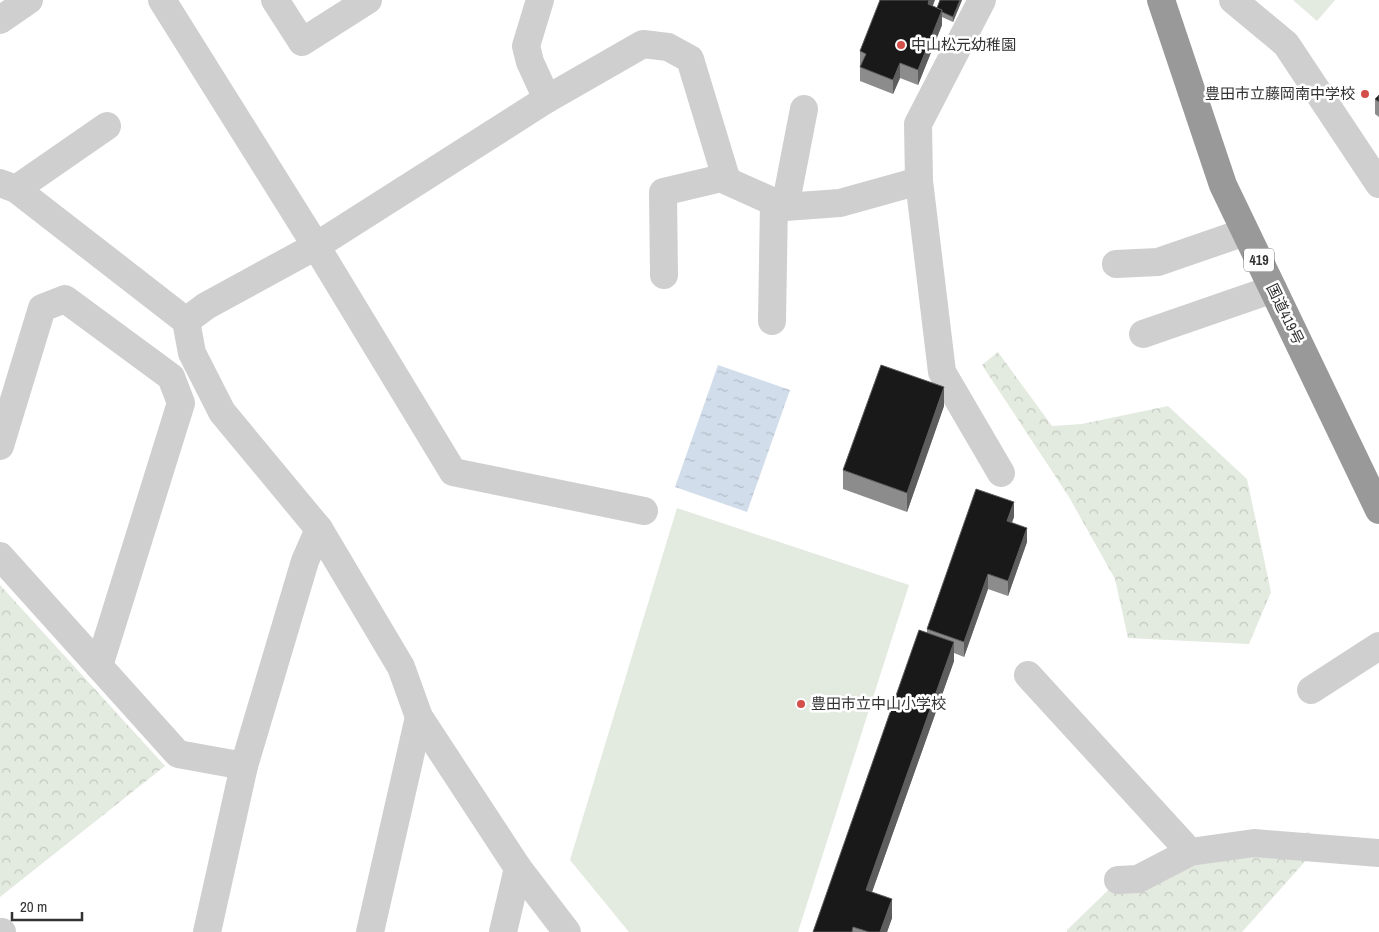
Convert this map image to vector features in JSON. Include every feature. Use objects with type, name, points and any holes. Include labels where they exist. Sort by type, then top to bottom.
[{"type":"highway","name":"国道419号","points":[[1161,0],[1223,185],[1379,510]]},
{"type":"street","points":[[0,20],[29,0]]},
{"type":"street","points":[[275,0],[302,42],[368,0]]},
{"type":"street","points":[[540,0],[526,46],[530,62],[547,99]]},
{"type":"street","points":[[982,0],[918,124],[919,182],[942,372],[1001,473]]},
{"type":"street","points":[[1233,0],[1286,44],[1379,184]]},
{"type":"street","points":[[167,2],[453,472],[644,510]]},
{"type":"street","points":[[186,321],[206,306],[316,246],[547,99],[643,44],[668,47],[690,58],[727,181],[779,205],[840,203],[919,182]]},
{"type":"street","points":[[772,321],[779,205],[804,109]]},
{"type":"street","points":[[107,126],[8,186],[186,321],[192,353],[222,412],[319,528],[401,667],[419,717],[518,868],[566,932]]},
{"type":"street","points":[[664,275],[664,192],[726,177]]},
{"type":"street","points":[[1116,264],[1158,262],[1245,232]]},
{"type":"street","points":[[1142,334],[1273,289]]},
{"type":"street","points":[[0,446],[42,308],[65,299],[172,377],[181,403],[99,666]]},
{"type":"street","points":[[207,932],[244,766],[305,562],[319,528]]},
{"type":"street","points":[[0,556],[178,754],[244,766]]},
{"type":"street","points":[[1311,690],[1379,646]]},
{"type":"street","points":[[1028,675],[1190,852]]},
{"type":"street","points":[[370,932],[419,717]]},
{"type":"street","points":[[1118,880],[1138,879],[1190,852],[1254,844],[1379,853]]},
{"type":"street","points":[[503,932],[518,868]]},
{"type":"green space","points":[[1293,0],[1335,0],[1317,21]]},
{"type":"green space","points":[[998,352],[1052,426],[1082,424],[1168,406],[1247,479],[1271,592],[1249,644],[1128,638],[1115,579],[1069,497],[982,365]]},
{"type":"green space","points":[[677,508],[909,585],[798,932],[629,932],[570,860]]},
{"type":"green space","points":[[0,585],[165,766],[0,897]]},
{"type":"green space","points":[[1309,832],[1317,848],[1242,932],[1067,932],[1131,868],[1214,861]]},
{"type":"water","points":[[718,365],[790,390],[747,512],[675,487]]},
{"type":"building","name":"中山松元幼稚園","points":[[880,0],[929,0],[928,4],[942,10],[918,70],[900,63],[893,80],[860,67],[866,54],[860,51]]},
{"type":"building","points":[[940,0],[960,0],[953,17],[937,8]]},
{"type":"building","points":[[881,365],[944,387],[907,493],[843,470]]},
{"type":"building","points":[[976,489],[1014,502],[1007,521],[1027,528],[1008,581],[988,574],[964,642],[927,629]]},
{"type":"building","points":[[919,630],[954,642],[866,890],[892,899],[880,932],[869,932],[853,927],[852,932],[813,932]]},
{"type":"place","name":"中山松元幼稚園","points":[[901,45]]},
{"type":"place","name":"豊田市立藤岡南中学校","points":[[1365,94]]},
{"type":"place","name":"豊田市立中山小学校","points":[[801,704]]}]
